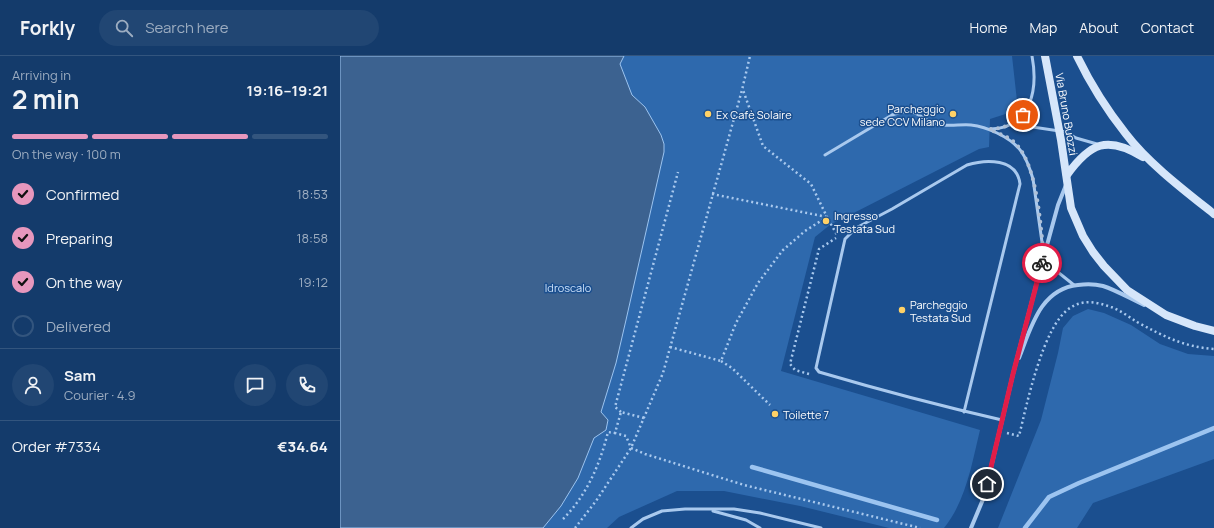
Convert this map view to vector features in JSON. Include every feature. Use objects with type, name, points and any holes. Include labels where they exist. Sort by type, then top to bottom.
[{"type":"main road","name":"Via Bruno Buozzi","points":[[1045,56],[1071,208],[1083,236],[1104,266],[1127,290],[1166,315],[1195,326],[1214,331]]},
{"type":"main road","name":"Via Bruno Buozzi","points":[[1077,56],[1085,72],[1126,134],[1151,162]]},
{"type":"main road","points":[[1067,178],[1081,157],[1101,145],[1113,145],[1128,148],[1151,162],[1214,214]]},
{"type":"street","points":[[971,528],[984,497],[1013,374],[1058,205],[1067,178]]},
{"type":"street","points":[[1013,374],[1036,316],[1042,305],[1054,294],[1063,289],[1087,284],[1102,286],[1166,315]]},
{"type":"lane","points":[[989,129],[1004,128],[1012,124],[1023,115],[1027,109],[1033,94],[1035,72],[1032,56]]},
{"type":"lane","points":[[825,155],[892,115],[903,111],[913,112],[940,125],[972,125],[989,129],[1010,139],[1021,150],[1029,168],[1038,210],[1044,256],[1054,269],[1074,286]]},
{"type":"lane","points":[[1012,124],[1058,130],[1101,145]]},
{"type":"lane","points":[[964,412],[1020,184],[1018,173],[1012,168],[998,162],[978,162],[967,165],[892,209],[856,228],[845,239],[816,368],[820,372],[964,412],[1002,420]]},
{"type":"lane","points":[[631,528],[643,520],[662,511],[685,509],[734,509],[760,513],[821,528]]},
{"type":"lane","points":[[708,510],[746,520],[760,528]]},
{"type":"path","points":[[575,528],[596,501],[631,448],[663,373],[742,90],[750,56]]},
{"type":"path","points":[[742,90],[763,146],[811,184],[838,237],[819,250],[790,364],[794,370],[810,374]]},
{"type":"path","points":[[644,418],[621,412],[615,407],[678,172]]},
{"type":"path","points":[[712,194],[827,217]]},
{"type":"path","points":[[721,361],[736,323],[758,283],[783,250],[805,231],[827,217]]},
{"type":"path","points":[[1000,431],[1019,436],[1036,372],[1049,334],[1062,314],[1078,304],[1091,301],[1111,307],[1168,338],[1201,348],[1214,349]]},
{"type":"path","points":[[670,347],[721,361],[732,368],[770,405]]},
{"type":"path","points":[[615,433],[621,412]]},
{"type":"path","points":[[563,519],[588,487],[600,458],[608,432],[626,436],[631,448],[644,454],[744,485],[920,528]]},
{"type":"green space","name":"Idroscalo","points":[[340,56],[1012,56],[1018,110],[990,119],[989,147],[979,149],[831,224],[815,237],[781,371],[980,430],[963,494],[952,517],[944,528],[889,528],[800,506],[724,491],[677,491],[619,517],[607,528],[340,528]]},
{"type":"green space","points":[[1088,309],[1104,313],[1131,325],[1160,344],[1188,354],[1214,356],[1214,459],[1093,503],[1077,528],[998,528],[1041,420],[1063,328],[1073,316]]},
{"type":"shaded area","name":"Idroscalo","points":[[340,56],[624,56],[620,64],[632,95],[645,107],[661,135],[664,144],[664,152],[616,363],[601,412],[608,420],[606,430],[594,438],[578,478],[561,506],[543,528],[340,528]]},
{"type":"waterway","points":[[1025,528],[1049,497],[1079,483],[1214,428]]},
{"type":"waterway","points":[[752,467],[937,520]]},
{"type":"way so far","points":[[1023,115],[1012,124],[1004,128],[989,129],[1010,139],[1021,150],[1029,168],[1033,179],[1038,210],[1044,256],[1042,263]]},
{"type":"place","name":"Ex Cafè Solaire","points":[[708,114]]},
{"type":"place","name":"Parcheggio sede CCV Milano","points":[[953,114]]},
{"type":"place","name":"Ingresso Testata Sud","points":[[826,221]]},
{"type":"place","name":"Parcheggio Testata Sud","points":[[902,310]]},
{"type":"place","name":"Toilette 7","points":[[775,414]]},
{"type":"route","points":[[987,484],[1013,374],[1042,263]]}]
